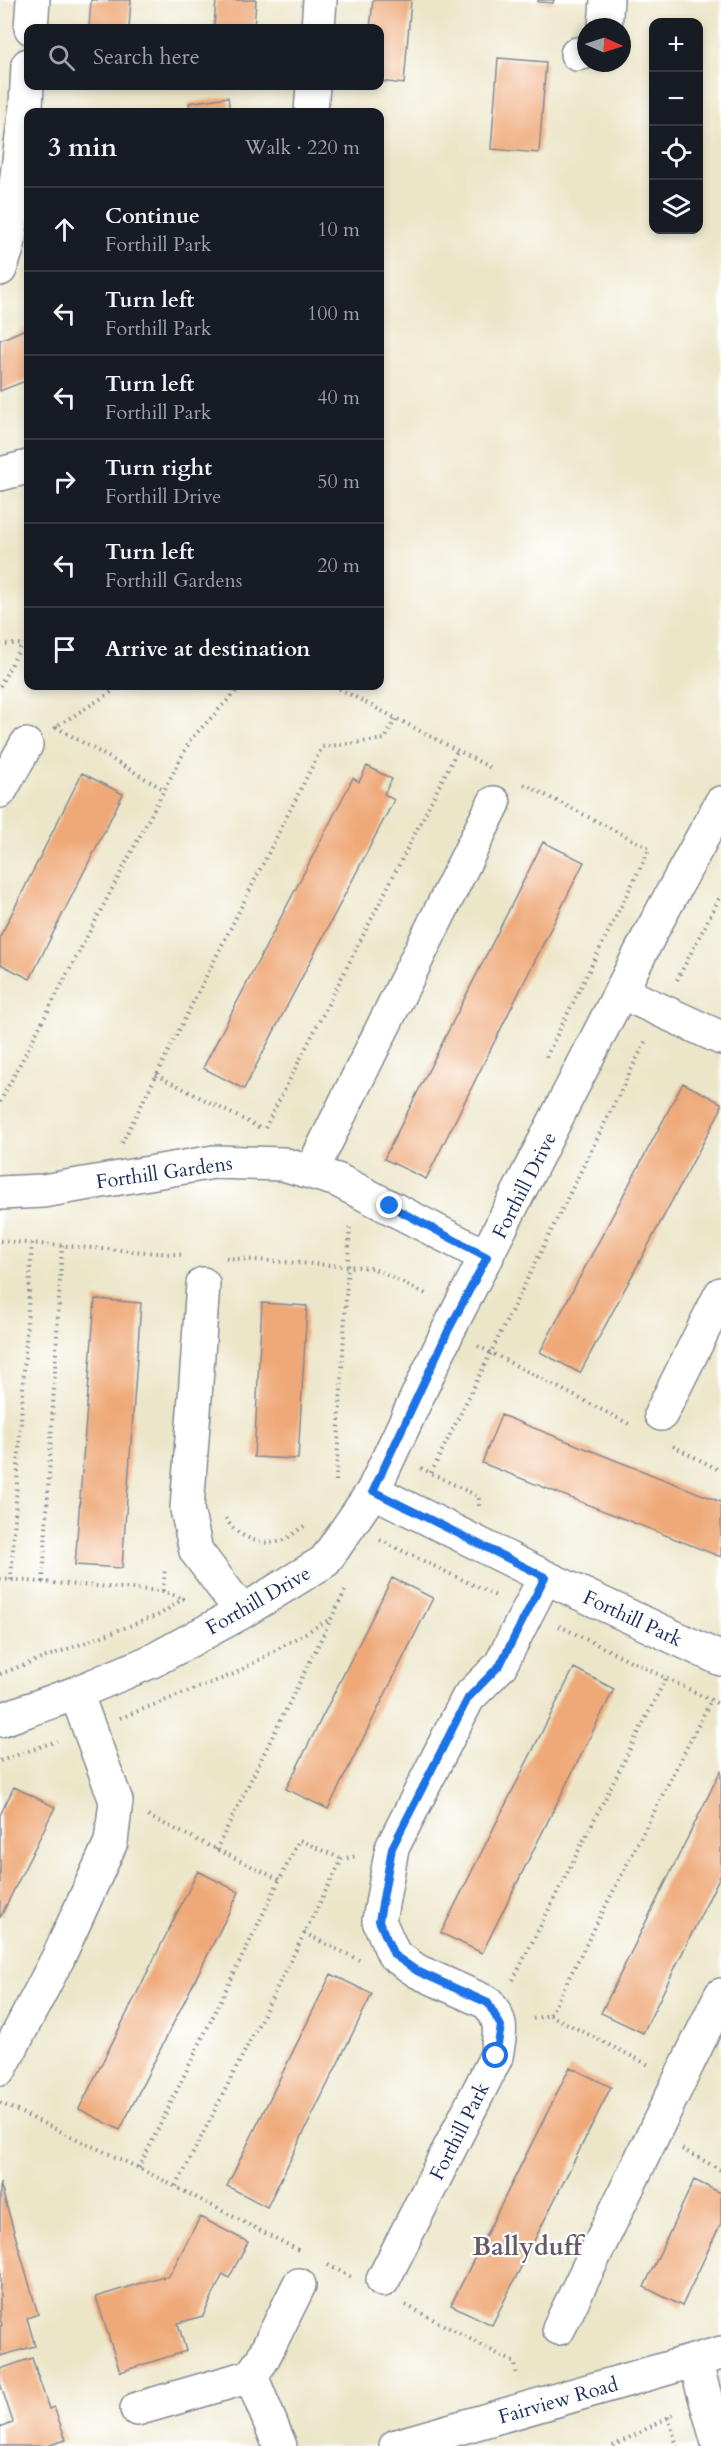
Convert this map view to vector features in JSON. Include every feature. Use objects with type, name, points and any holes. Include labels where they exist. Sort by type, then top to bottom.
[{"type":"street","points":[[31,24],[33,0]]},
{"type":"street","points":[[318,24],[320,0]]},
{"type":"street","points":[[606,18],[607,0]]},
{"type":"street","points":[[26,108],[27,90]]},
{"type":"street","points":[[311,108],[313,90]]},
{"type":"street","points":[[1,268],[8,246],[24,122]]},
{"type":"street","points":[[0,474],[24,468]]},
{"type":"street","points":[[0,791],[26,745]]},
{"type":"street","points":[[317,1163],[496,787]]},
{"type":"street","name":"Forthill Drive","points":[[0,1720],[76,1693],[152,1661],[236,1604],[325,1561],[373,1491],[448,1331],[715,810],[721,803]]},
{"type":"street","points":[[621,992],[721,1038]]},
{"type":"street","name":"Forthill Gardens","points":[[0,1193],[43,1191],[214,1162],[317,1163],[352,1187],[487,1257]]},
{"type":"street","points":[[203,1284],[187,1509],[196,1551],[236,1604]]},
{"type":"street","points":[[661,1414],[721,1293]]},
{"type":"street","name":"Forthill Park","points":[[373,1491],[545,1577],[721,1659]]},
{"type":"street","points":[[499,2020],[488,2003],[417,1971],[394,1955],[379,1921],[392,1848],[468,1698],[500,1665],[545,1577]]},
{"type":"street","points":[[0,2069],[58,1958],[111,1842],[116,1801],[76,1693]]},
{"type":"street","points":[[559,2328],[721,1995]]},
{"type":"street","name":"Forthill Park","points":[[378,2286],[496,2056],[499,2020]]},
{"type":"street","points":[[137,2409],[251,2376],[262,2360],[299,2285]]},
{"type":"street","points":[[708,2357],[706,2401],[719,2446]]},
{"type":"street","name":"Fairview Road","points":[[396,2446],[708,2357]]},
{"type":"street","points":[[251,2376],[280,2446]]},
{"type":"path","points":[[0,644],[22,644],[0,686]]},
{"type":"path","points":[[26,745],[114,690]]},
{"type":"path","points":[[0,1102],[191,739],[237,690]]},
{"type":"path","points":[[342,690],[458,750],[496,787]]},
{"type":"path","points":[[111,1178],[112,1162],[322,747],[385,739],[396,718]]},
{"type":"path","points":[[56,727],[165,790]]},
{"type":"path","points":[[264,1130],[458,750]]},
{"type":"path","points":[[519,782],[635,841]]},
{"type":"path","points":[[431,1473],[661,1010],[721,895]]},
{"type":"path","points":[[156,1075],[264,1130],[317,1163]]},
{"type":"path","points":[[336,1481],[352,1187]]},
{"type":"path","points":[[11,1580],[32,1243]]},
{"type":"path","points":[[43,1582],[62,1245]]},
{"type":"path","points":[[448,1331],[630,1424]]},
{"type":"path","points":[[670,1445],[721,1471]]},
{"type":"path","points":[[0,1579],[163,1591],[183,1599],[236,1604]]},
{"type":"path","points":[[216,1850],[346,1588]]},
{"type":"path","points":[[0,1674],[159,1615],[183,1599]]},
{"type":"path","points":[[0,1761],[90,1730],[234,1674],[331,1619]]},
{"type":"path","points":[[499,2020],[666,1678]]},
{"type":"path","points":[[550,2015],[711,1700]]},
{"type":"path","points":[[116,1801],[280,1880]]},
{"type":"path","points":[[139,2168],[299,1840],[342,1859],[392,1848]]},
{"type":"path","points":[[176,2187],[342,1859]]},
{"type":"path","points":[[304,1933],[365,1963],[394,1955]]},
{"type":"path","points":[[499,2020],[550,2015],[679,2080]]},
{"type":"path","points":[[0,2103],[139,2168],[302,2252]]},
{"type":"path","points":[[652,2134],[721,2170]]},
{"type":"path","points":[[323,2263],[378,2286],[514,2363],[525,2409]]},
{"type":"path","points":[[613,2446],[668,2417],[706,2401]]},
{"type":"path","points":[[668,2417],[677,2446]]},
{"type":"building","points":[[91,0],[131,0],[129,24],[89,24]]},
{"type":"building","points":[[216,0],[256,0],[254,24],[214,24]]},
{"type":"building","points":[[373,0],[411,0],[404,84],[384,82],[384,24],[370,24]]},
{"type":"building","points":[[538,0],[554,0],[553,3],[538,2]]},
{"type":"building","points":[[498,58],[546,62],[539,153],[491,149]]},
{"type":"building","points":[[228,97],[229,108],[190,108],[189,103]]},
{"type":"building","points":[[24,330],[24,382],[0,391],[0,340]]},
{"type":"building","points":[[367,766],[392,779],[384,794],[394,800],[244,1089],[203,1068],[353,778],[359,782]]},
{"type":"building","points":[[82,773],[123,794],[30,979],[0,964],[0,937]]},
{"type":"building","points":[[543,842],[584,862],[426,1179],[384,1159]]},
{"type":"building","points":[[683,1083],[721,1103],[721,1109],[580,1373],[540,1352]]},
{"type":"building","points":[[95,1299],[141,1303],[122,1568],[75,1565]]},
{"type":"building","points":[[262,1303],[307,1306],[298,1459],[254,1457]]},
{"type":"building","points":[[501,1415],[721,1502],[721,1557],[482,1463]]},
{"type":"building","points":[[392,1578],[433,1598],[328,1809],[286,1789]]},
{"type":"building","points":[[574,1668],[614,1689],[482,1953],[441,1933]]},
{"type":"building","points":[[721,1770],[721,1874],[643,2033],[601,2013]]},
{"type":"building","points":[[14,1787],[55,1807],[0,1918],[0,1815]]},
{"type":"building","points":[[198,1871],[239,1892],[120,2130],[79,2109]]},
{"type":"building","points":[[331,1974],[372,1994],[267,2207],[227,2186]]},
{"type":"building","points":[[570,2067],[611,2087],[492,2325],[451,2305]]},
{"type":"building","points":[[694,2180],[721,2193],[721,2223],[682,2306],[644,2287]]},
{"type":"building","points":[[0,2183],[38,2314],[27,2318],[35,2346],[0,2356],[0,2326],[2,2325],[0,2319]]},
{"type":"building","points":[[200,2217],[248,2242],[229,2278],[223,2274],[203,2316],[178,2323],[186,2351],[120,2372],[96,2297],[169,2276]]},
{"type":"building","points":[[32,2358],[49,2409],[54,2407],[66,2440],[47,2446],[0,2446],[0,2427],[13,2422],[0,2383],[0,2369]]},
{"type":"district","name":"Ballyduff","points":[[527,2246]]},
{"type":"route","points":[[390,1206],[487,1257],[448,1331],[373,1491],[545,1577],[500,1665],[468,1698],[392,1848],[379,1921],[394,1955],[417,1971],[488,2003],[496,2013],[501,2026],[496,2056]]}]
